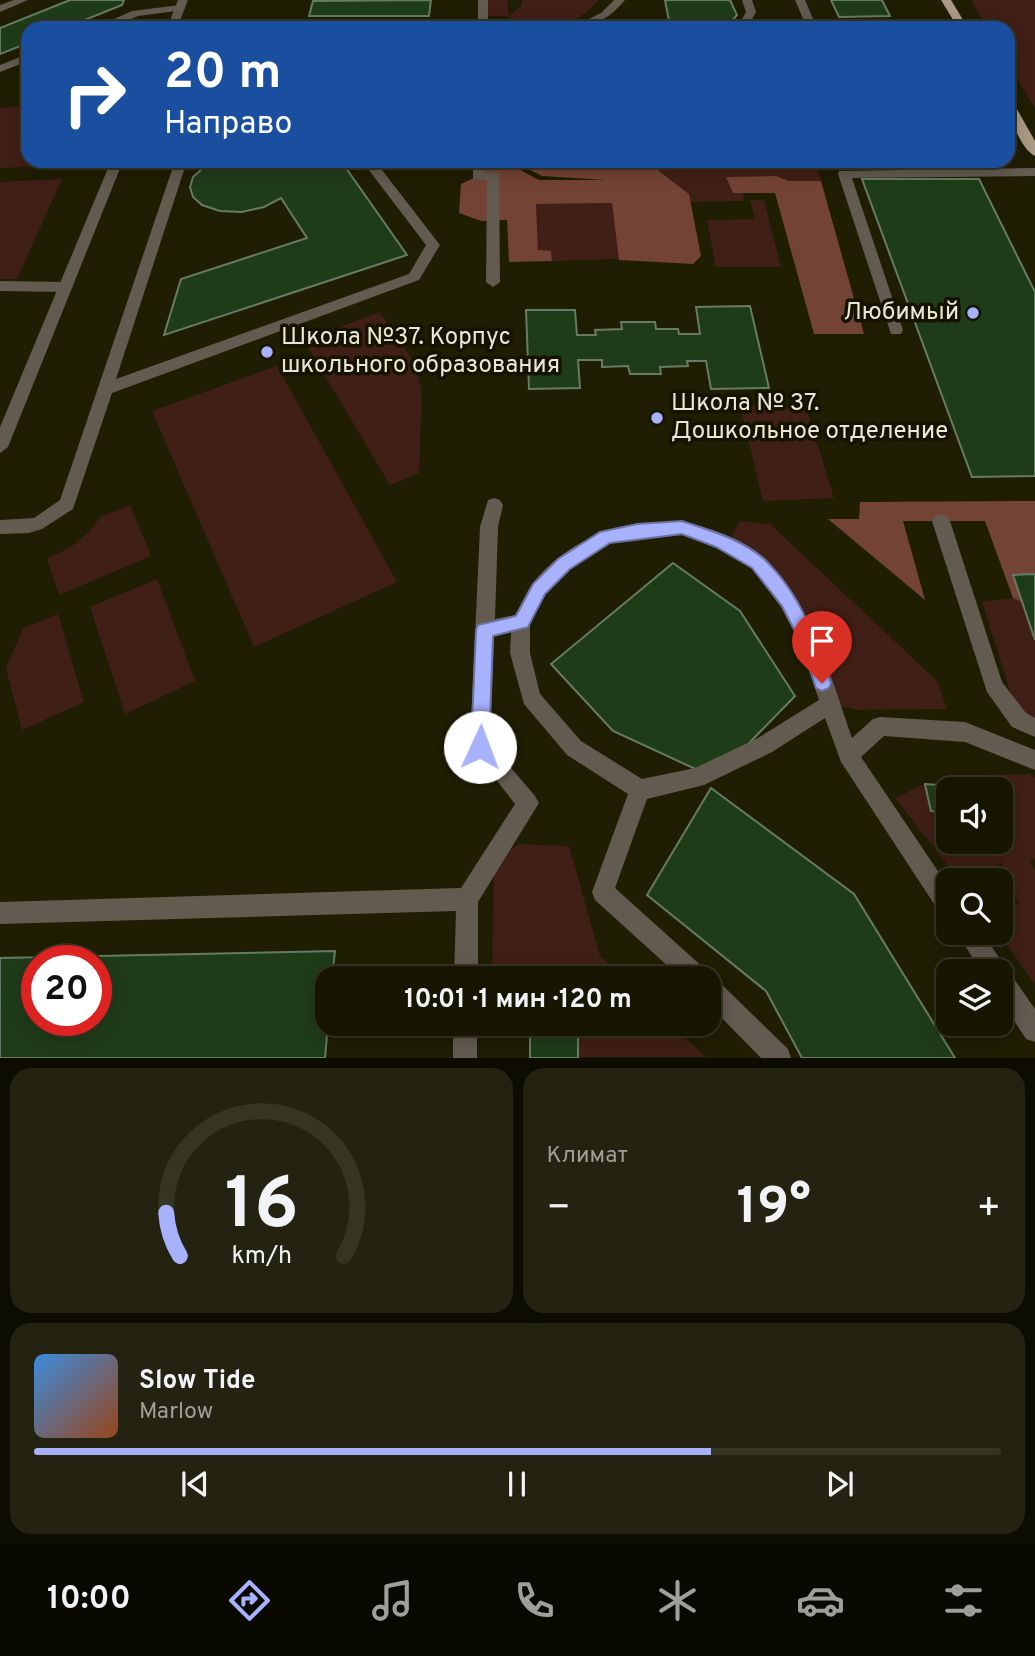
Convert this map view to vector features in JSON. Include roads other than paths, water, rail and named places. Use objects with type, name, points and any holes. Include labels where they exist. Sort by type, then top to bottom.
[{"type":"main road","points":[[946,0],[959,21]]},
{"type":"main road","points":[[1015,116],[1035,152]]},
{"type":"street","points":[[0,9],[23,0]]},
{"type":"street","points":[[483,0],[483,21]]},
{"type":"street","points":[[591,21],[605,15],[620,0]]},
{"type":"street","points":[[746,21],[751,12],[747,0]]},
{"type":"street","points":[[800,0],[809,21]]},
{"type":"street","points":[[116,21],[136,13],[182,4]]},
{"type":"street","points":[[175,21],[182,4]]},
{"type":"street","points":[[0,69],[21,60]]},
{"type":"street","points":[[0,447],[114,168]]},
{"type":"street","points":[[0,527],[30,527],[48,519],[66,504],[179,168]]},
{"type":"street","points":[[105,389],[414,277],[433,246],[373,168]]},
{"type":"street","points":[[479,168],[478,176],[493,176],[493,282]]},
{"type":"street","points":[[896,330],[844,174],[1035,172]]},
{"type":"street","points":[[0,286],[66,287]]},
{"type":"street","points":[[466,966],[467,899],[528,803],[480,747],[489,527],[494,505]]},
{"type":"street","points":[[941,521],[994,686],[1019,720],[1035,728]]},
{"type":"street","points":[[830,704],[765,745],[697,778],[640,790],[575,748],[531,698],[520,653],[522,622],[539,589],[564,564],[606,537],[637,531],[682,528],[721,542],[758,563],[788,601],[808,640],[848,755],[936,887]]},
{"type":"street","points":[[484,630],[522,622]]},
{"type":"street","points":[[848,755],[880,726],[965,732],[1035,760]]},
{"type":"street","points":[[640,790],[603,892],[685,966]]},
{"type":"street","points":[[0,913],[467,899]]},
{"type":"street","points":[[1013,998],[1035,1030]]},
{"type":"street","points":[[721,1000],[779,1058]]},
{"type":"street","points":[[465,1036],[465,1058]]},
{"type":"place","name":"Любимый","points":[[973,313]]},
{"type":"place","name":"Школа №37. Корпус школьного образования","points":[[267,352]]},
{"type":"place","name":"Школа № 37. Дошкольное отделение","points":[[657,418]]}]
